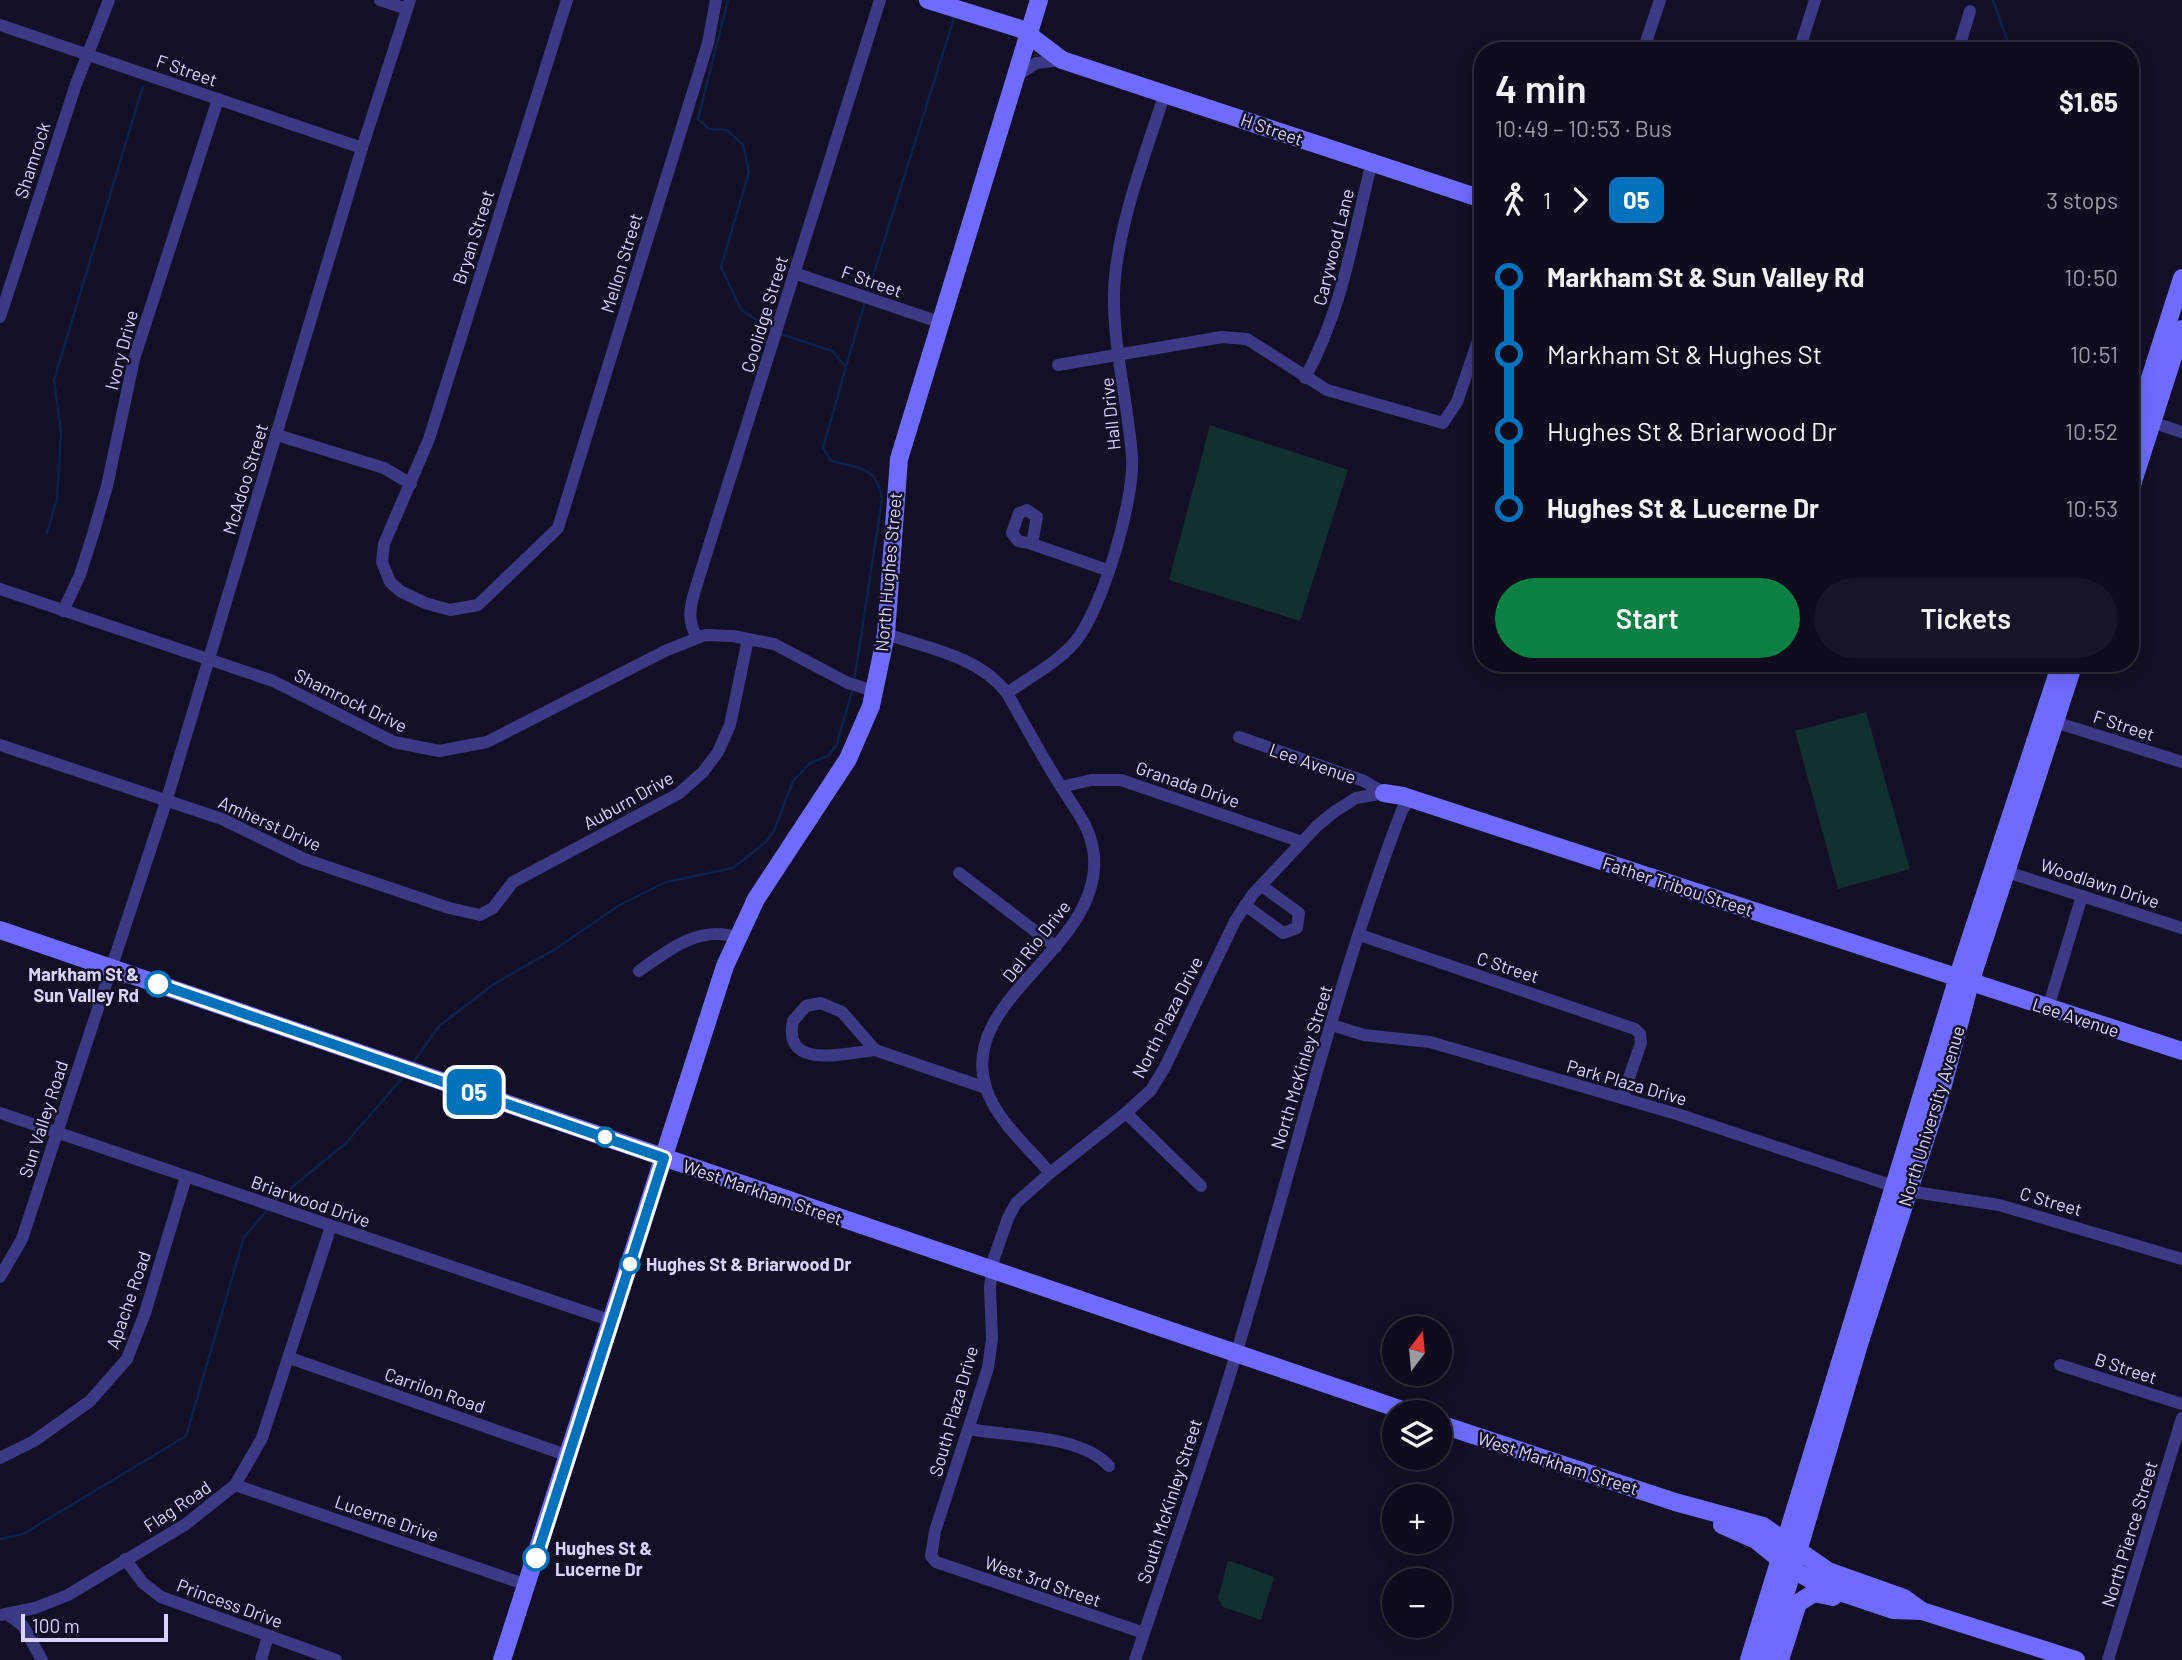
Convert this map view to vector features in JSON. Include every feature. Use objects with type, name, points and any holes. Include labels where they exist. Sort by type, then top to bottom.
[{"type":"main road","name":"H Street","points":[[928,0],[1013,26],[1062,60],[1474,196]]},
{"type":"main road","name":"North Hughes Street","points":[[502,1660],[725,966],[756,899],[863,730],[860,687],[886,634],[899,459],[1039,0]]},
{"type":"main road","points":[[2139,418],[2182,278]]},
{"type":"main road","points":[[2139,418],[2182,329]]},
{"type":"main road","name":"North University Avenue","points":[[1786,1565],[2058,672]]},
{"type":"main road","name":"North University Avenue","points":[[1964,981],[2007,872],[2071,672]]},
{"type":"main road","name":"Father Tribou Street","points":[[1384,793],[1964,981]]},
{"type":"main road","name":"West Markham Street","points":[[0,930],[1382,1403]]},
{"type":"main road","name":"Lee Avenue","points":[[1964,981],[2182,1051]]},
{"type":"main road","name":"West Markham Street","points":[[1452,1428],[1675,1502],[1763,1526],[1828,1571],[1904,1598],[1922,1611]]},
{"type":"main road","name":"West Markham Street","points":[[1675,1502],[1691,1515],[1746,1534],[1786,1565],[1825,1587],[1893,1610],[1922,1611],[2076,1660]]},
{"type":"main road","points":[[1718,1524],[1757,1553],[1767,1567],[1766,1606]]},
{"type":"main road","points":[[1749,1660],[1766,1606],[1786,1565]]},
{"type":"main road","points":[[1766,1660],[1786,1565]]},
{"type":"main road","points":[[1780,1660],[1798,1603],[1806,1597],[1822,1594],[1875,1609],[1893,1610]]},
{"type":"street","points":[[88,55],[109,0]]},
{"type":"street","points":[[380,0],[409,5]]},
{"type":"street","name":"Bryan Street","points":[[554,534],[478,606],[450,610],[425,603],[395,587],[382,562],[384,544],[429,439],[567,0]]},
{"type":"street","name":"Mellon Street","points":[[554,534],[708,43],[716,0]]},
{"type":"street","name":"Coolidge Street","points":[[697,637],[691,627],[690,606],[880,0]]},
{"type":"street","points":[[1646,42],[1660,0]]},
{"type":"street","points":[[1802,42],[1815,0]]},
{"type":"street","name":"McAdoo Street","points":[[112,968],[166,802],[362,148],[409,5]]},
{"type":"street","points":[[1961,42],[1970,11]]},
{"type":"street","name":"F Street","points":[[0,25],[362,148]]},
{"type":"street","name":"Shamrock","points":[[0,317],[88,55]]},
{"type":"street","points":[[1015,77],[1036,63],[1062,60]]},
{"type":"street","name":"Hall Drive","points":[[1007,693],[1056,660],[1075,642],[1096,607],[1126,508],[1132,474],[1114,296],[1116,268],[1125,226],[1165,93]]},
{"type":"street","name":"Ivory Drive","points":[[63,611],[80,575],[93,534],[107,486],[134,359],[218,99]]},
{"type":"street","name":"Carywood Lane","points":[[1305,377],[1330,329],[1350,266],[1372,162]]},
{"type":"street","name":"F Street","points":[[794,273],[939,322]]},
{"type":"street","points":[[1058,365],[1120,353],[1240,337],[1327,390],[1443,423],[1457,402],[1474,352]]},
{"type":"street","points":[[2139,418],[2182,432]]},
{"type":"street","points":[[277,435],[384,468],[411,484]]},
{"type":"street","points":[[1032,544],[1107,570]]},
{"type":"street","name":"Shamrock Drive","points":[[0,589],[283,686],[394,742],[439,751],[471,747],[502,736],[697,637],[723,635],[774,644],[860,687]]},
{"type":"street","name":"Del Rio Drive","points":[[886,634],[975,665],[993,677],[1007,693],[1088,830],[1094,873],[1081,914],[993,1022],[983,1061],[986,1088],[1001,1115],[1049,1173]]},
{"type":"street","name":"Auburn Drive","points":[[487,912],[513,881],[678,794],[703,772],[718,752],[730,725],[748,639]]},
{"type":"street","name":"F Street","points":[[2055,722],[2182,762]]},
{"type":"street","name":"Lee Avenue","points":[[1239,737],[1364,780],[1384,793]]},
{"type":"street","name":"Amherst Drive","points":[[0,745],[242,828],[282,850],[314,862],[469,915],[487,912]]},
{"type":"street","name":"Granada Drive","points":[[1061,787],[1091,780],[1121,780],[1302,842]]},
{"type":"street","name":"North Plaza Drive","points":[[992,1270],[1016,1203],[1049,1173],[1142,1100],[1160,1078],[1245,905],[1302,842],[1344,804],[1367,795],[1384,793]]},
{"type":"street","name":"North McKinley Street","points":[[1237,1353],[1360,935],[1402,810],[1407,803],[1415,801]]},
{"type":"street","name":"Woodlawn Drive","points":[[2007,872],[2182,928]]},
{"type":"street","points":[[959,873],[1056,947]]},
{"type":"street","points":[[1245,905],[1283,933],[1293,932],[1300,924],[1299,913],[1262,886]]},
{"type":"street","points":[[2048,1008],[2082,896]]},
{"type":"street","points":[[639,971],[661,955],[706,933],[724,933],[737,938]]},
{"type":"street","name":"C Street","points":[[1360,935],[1635,1029],[1641,1038],[1622,1098]]},
{"type":"street","name":"Sun Valley Road","points":[[0,1277],[5,1262],[22,1239],[112,968]]},
{"type":"street","points":[[875,1051],[842,1012],[829,1004],[806,1006],[793,1021],[792,1038],[800,1050],[808,1055],[875,1051],[986,1088]]},
{"type":"street","name":"Park Plaza Drive","points":[[1332,1025],[1364,1035],[1430,1042],[1622,1098],[1901,1189]]},
{"type":"street","name":"Briarwood Drive","points":[[0,1113],[612,1321]]},
{"type":"street","points":[[1126,1113],[1201,1186]]},
{"type":"street","name":"Apache Road","points":[[0,1458],[34,1441],[90,1401],[127,1359],[148,1302],[186,1177]]},
{"type":"street","name":"C Street","points":[[1901,1189],[1999,1205],[2182,1259]]},
{"type":"street","name":"Flag Road","points":[[3,1614],[35,1608],[68,1595],[186,1524],[235,1485],[262,1437],[331,1226]]},
{"type":"street","name":"South Plaza Drive","points":[[932,1558],[930,1551],[935,1531],[991,1353],[989,1296],[992,1270]]},
{"type":"street","name":"South McKinley Street","points":[[1135,1660],[1237,1353]]},
{"type":"street","name":"Carrilon Road","points":[[290,1358],[569,1456]]},
{"type":"street","name":"B Street","points":[[2060,1365],[2182,1404]]},
{"type":"street","name":"North Pierce Street","points":[[2108,1660],[2182,1418]]},
{"type":"street","points":[[969,1429],[1079,1446],[1109,1466]]},
{"type":"street","name":"Lucerne Drive","points":[[235,1485],[527,1585]]},
{"type":"street","name":"West 3rd Street","points":[[932,1558],[1144,1633]]},
{"type":"street","name":"Princess Drive","points":[[125,1559],[143,1583],[161,1597],[336,1660]]},
{"type":"street","points":[[3,1614],[23,1626],[42,1660]]},
{"type":"street","points":[[261,1660],[268,1636]]},
{"type":"green space","points":[[1210,425],[1348,470],[1300,621],[1169,580]]},
{"type":"green space","points":[[1866,712],[1910,869],[1838,889],[1795,731]]},
{"type":"green space","points":[[1228,1560],[1274,1577],[1261,1620],[1223,1607],[1218,1598]]},
{"type":"waterway","points":[[728,0],[698,119],[709,129],[727,130],[743,145],[749,172],[721,267],[741,310],[772,330]]},
{"type":"waterway","points":[[1993,0],[2008,42]]},
{"type":"waterway","points":[[868,292],[954,18]]},
{"type":"waterway","points":[[47,533],[57,498],[61,433],[54,380],[143,86]]},
{"type":"waterway","points":[[846,366],[865,302]]},
{"type":"waterway","points":[[781,334],[832,351],[846,367],[823,448],[831,461],[858,467],[871,474],[880,488],[882,499],[854,682]]},
{"type":"waterway","points":[[413,1063],[439,1026],[494,984],[557,948],[618,906],[666,882],[733,868],[766,842],[774,831],[793,781],[810,763],[828,756],[836,746],[853,688]]},
{"type":"waterway","points":[[275,1201],[346,1143],[403,1077]]},
{"type":"waterway","points":[[0,1539],[23,1534],[186,1436],[244,1237],[269,1208]]},
{"type":"bus line","name":"05","points":[[158,984],[664,1158],[536,1558]]},
{"type":"place","name":"Markham St & Sun Valley Rd","points":[[158,984]]},
{"type":"place","name":"Hughes St & Briarwood Dr","points":[[630,1264]]},
{"type":"place","name":"Hughes St & Lucerne Dr","points":[[536,1558]]}]
